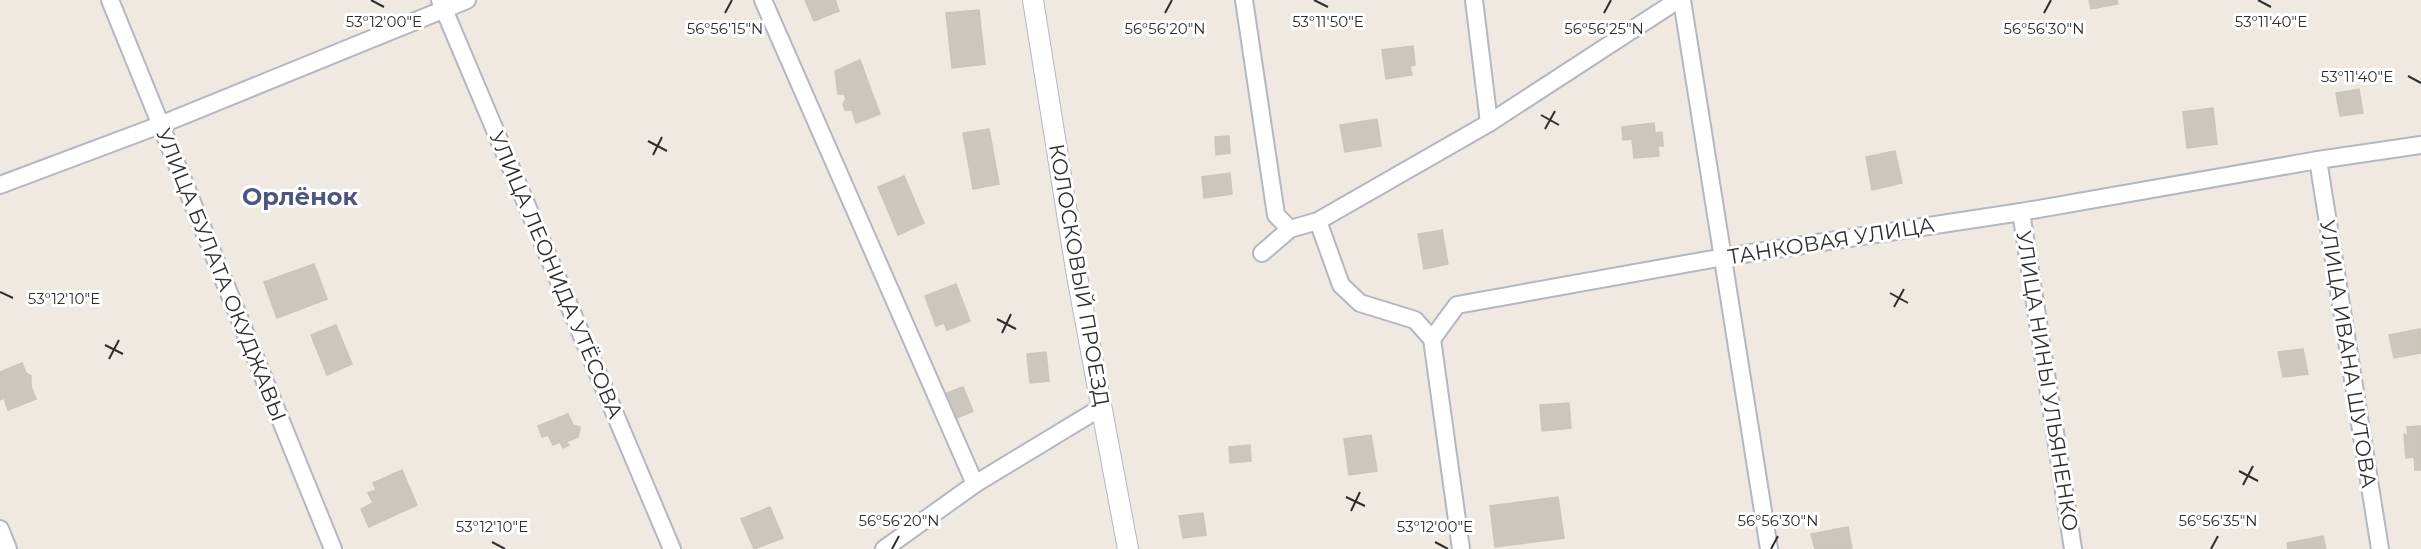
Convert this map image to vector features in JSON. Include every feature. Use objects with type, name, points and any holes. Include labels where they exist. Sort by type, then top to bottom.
[{"type":"street","name":"УЛИЦА БУЛАТА ОКУДЖАВЫ","points":[[111,0],[333,549]]},
{"type":"street","points":[[0,185],[160,125],[441,5],[467,0]]},
{"type":"street","points":[[763,0],[975,484]]},
{"type":"street","name":"КОЛОСКОВЫЙ ПРОЕЗД","points":[[1033,0],[1077,276],[1128,549]]},
{"type":"street","points":[[1244,0],[1276,215],[1290,229]]},
{"type":"street","points":[[1474,0],[1489,123]]},
{"type":"street","points":[[1262,253],[1290,229],[1318,221],[1489,123],[1680,0],[1724,257],[1769,549]]},
{"type":"street","name":"УЛИЦА ЛЕОНИДА УТЁСОВА","points":[[441,5],[672,549]]},
{"type":"street","name":"ТАНКОВАЯ УЛИЦА","points":[[1432,339],[1457,305],[1724,257],[2021,212],[2318,160],[2421,145]]},
{"type":"street","name":"УЛИЦА ИВАНА ШУТОВА","points":[[2318,160],[2380,549]]},
{"type":"street","name":"УЛИЦА НИНЫ УЛЬЯНЕНКО","points":[[2021,212],[2073,549]]},
{"type":"street","points":[[1318,221],[1341,285],[1360,303],[1415,320],[1432,339],[1461,549]]},
{"type":"street","points":[[884,549],[975,484],[1102,407]]},
{"type":"street","points":[[0,529],[8,549]]},
{"type":"building","points":[[805,0],[835,0],[839,11],[814,21]]},
{"type":"building","points":[[2089,0],[2117,0],[2118,4],[2091,9]]},
{"type":"building","points":[[979,10],[985,64],[952,68],[946,13]]},
{"type":"building","points":[[1413,46],[1415,65],[1410,66],[1412,75],[1386,79],[1382,50]]},
{"type":"building","points":[[860,60],[880,114],[856,123],[852,110],[845,110],[844,94],[838,94],[835,71]]},
{"type":"building","points":[[2359,89],[2363,113],[2340,116],[2336,93]]},
{"type":"building","points":[[2213,108],[2217,144],[2187,148],[2183,112]]},
{"type":"building","points":[[1377,119],[1381,146],[1345,152],[1340,125]]},
{"type":"building","points":[[1654,123],[1655,133],[1662,132],[1663,146],[1658,146],[1659,156],[1634,158],[1632,139],[1623,140],[1622,127]]},
{"type":"building","points":[[989,129],[999,184],[973,189],[963,133]]},
{"type":"building","points":[[1229,136],[1230,153],[1216,155],[1215,137]]},
{"type":"building","points":[[1895,151],[1902,183],[1872,190],[1866,157]]},
{"type":"building","points":[[1230,173],[1232,194],[1204,198],[1202,177]]},
{"type":"building","points":[[904,176],[924,223],[898,235],[878,187]]},
{"type":"building","points":[[1442,230],[1448,264],[1424,269],[1418,234]]},
{"type":"building","points":[[314,264],[327,299],[277,318],[264,282]]},
{"type":"building","points":[[956,284],[970,321],[947,330],[944,323],[936,326],[925,296]]},
{"type":"building","points":[[336,325],[352,364],[327,375],[311,335]]},
{"type":"building","points":[[2420,329],[2421,353],[2394,358],[2389,335]]},
{"type":"building","points":[[2303,349],[2308,374],[2283,377],[2278,352]]},
{"type":"building","points":[[1046,352],[1049,381],[1030,383],[1027,354]]},
{"type":"building","points":[[22,363],[26,373],[31,376],[31,386],[36,399],[8,410],[4,398],[0,400],[0,372]]},
{"type":"building","points":[[963,387],[973,411],[957,418],[947,393]]},
{"type":"building","points":[[1569,403],[1571,428],[1542,431],[1540,405]]},
{"type":"building","points":[[568,414],[573,425],[580,427],[578,437],[566,442],[569,445],[563,448],[560,442],[553,445],[548,435],[542,437],[538,426]]},
{"type":"building","points":[[2421,426],[2421,470],[2415,470],[2414,457],[2406,458],[2404,434],[2408,436],[2407,427]]},
{"type":"building","points":[[1371,435],[1377,471],[1349,475],[1344,439]]},
{"type":"building","points":[[1250,445],[1251,461],[1230,463],[1229,447]]},
{"type":"building","points":[[402,470],[417,505],[369,527],[361,509],[373,503],[368,493],[376,490],[373,483]]},
{"type":"building","points":[[1558,497],[1564,538],[1495,547],[1490,506]]},
{"type":"building","points":[[770,507],[783,538],[754,549],[741,519]]},
{"type":"building","points":[[1203,513],[1206,535],[1183,538],[1179,516]]},
{"type":"building","points":[[1848,527],[1852,549],[1815,549],[1811,534]]},
{"type":"building","points":[[2323,536],[2326,549],[2288,549],[2287,543]]},
{"type":"district","name":"Орлёнок","points":[[300,197]]}]
